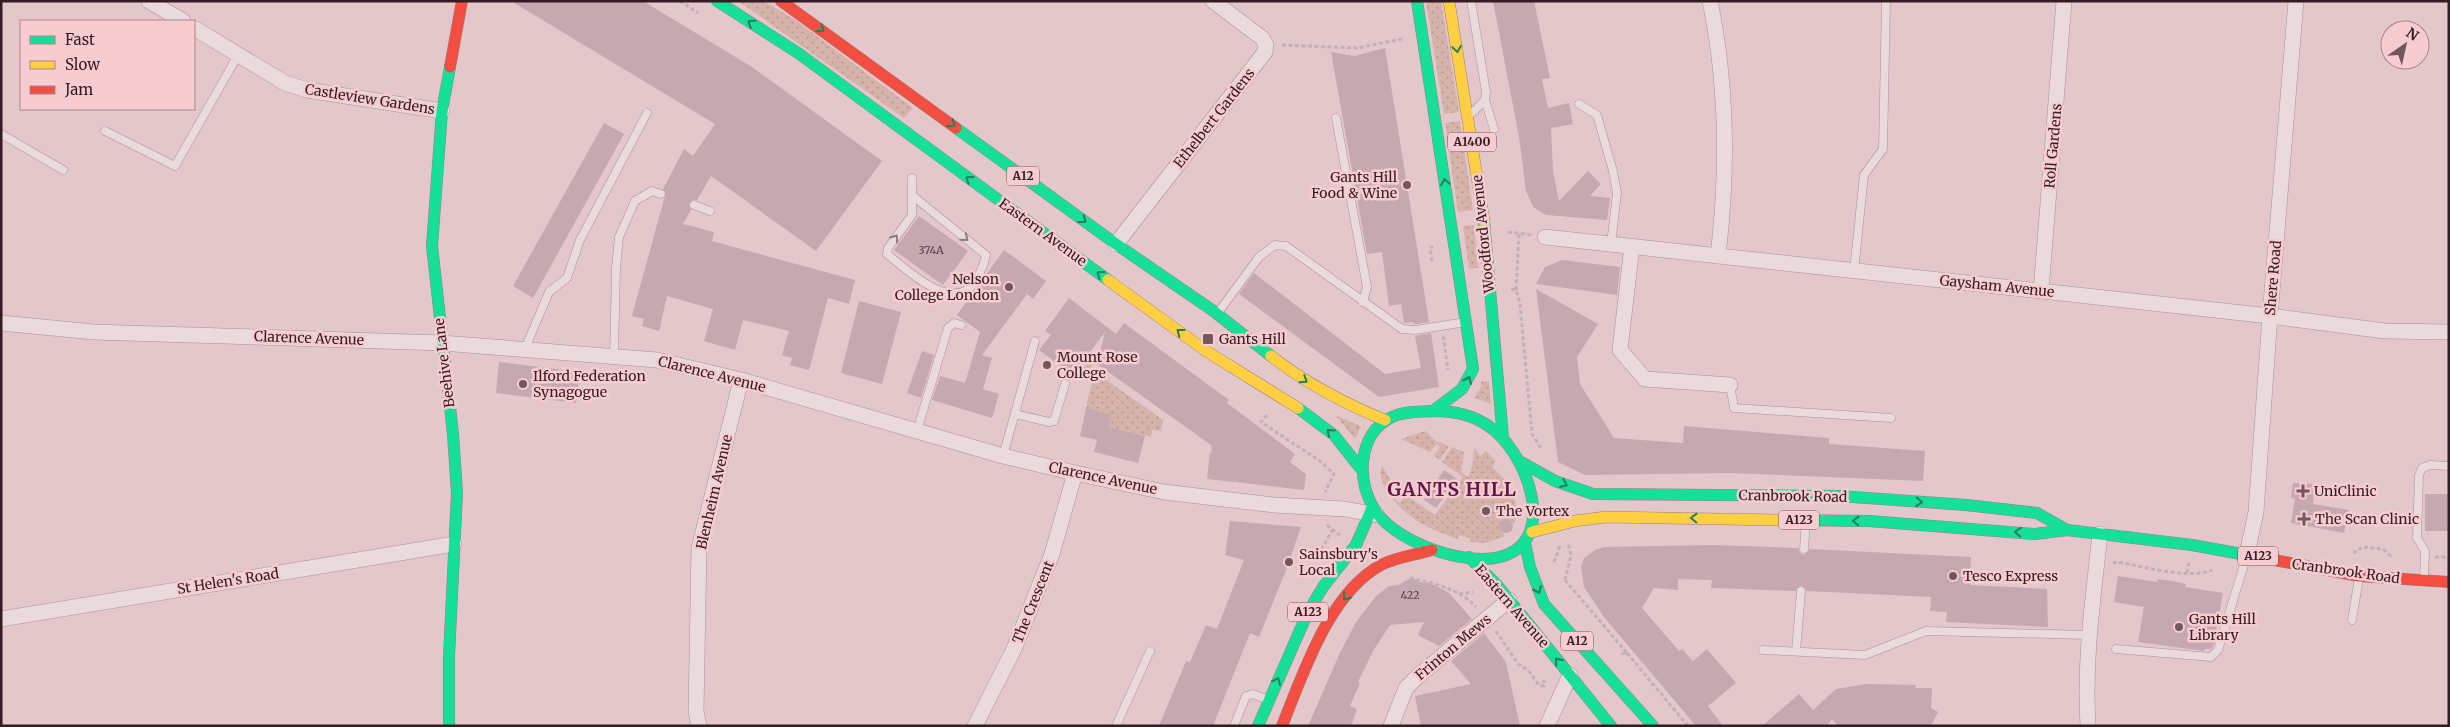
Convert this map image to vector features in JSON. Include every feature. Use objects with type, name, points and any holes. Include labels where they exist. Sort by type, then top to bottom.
[{"type":"main road","name":"Beehive Lane","points":[[449,726],[449,656],[457,493],[432,246],[442,111],[462,1]]},
{"type":"main road","name":"Eastern Avenue","points":[[717,1],[798,53],[1206,351],[1305,412],[1334,435],[1352,455],[1360,469]]},
{"type":"main road","name":"A12","points":[[781,1],[1116,244],[1218,314],[1301,378],[1343,403],[1386,420]]},
{"type":"main road","name":"Woodford Avenue","points":[[1417,1],[1473,369],[1470,379],[1455,397],[1433,411]]},
{"type":"main road","name":"Woodford Avenue","points":[[1449,1],[1485,229],[1503,438]]},
{"type":"main road","points":[[1360,469],[1362,456],[1368,444],[1386,420],[1404,414],[1433,411],[1450,411],[1478,419],[1503,438],[1520,462],[1533,510],[1534,522],[1532,532],[1525,543],[1517,550],[1502,557],[1484,560],[1432,550],[1404,536],[1373,513]]},
{"type":"main road","name":"Cranbrook Road","points":[[1520,462],[1551,479],[1593,494],[1839,496],[1966,505],[2037,513],[2067,530]]},
{"type":"main road","name":"A12","points":[[1360,469],[1373,513]]},
{"type":"main road","name":"A123","points":[[1282,726],[1279,704],[1308,612],[1323,587],[1348,557],[1373,513]]},
{"type":"main road","name":"Cranbrook Road","points":[[1532,532],[1575,521],[1606,517],[1869,521],[2035,534],[2067,530],[2247,554],[2359,576],[2449,582]]},
{"type":"main road","name":"Eastern Avenue","points":[[1525,543],[1530,567],[1544,604],[1653,726]]},
{"type":"main road","name":"A123","points":[[1258,726],[1279,704],[1327,625],[1354,586],[1381,565],[1432,550]]},
{"type":"main road","name":"Eastern Avenue","points":[[1469,557],[1489,576],[1611,726]]},
{"type":"street","points":[[149,1],[181,20]]},
{"type":"street","points":[[1213,1],[1262,38],[1266,45]]},
{"type":"street","points":[[1710,1],[1721,78],[1724,162],[1718,256]]},
{"type":"street","name":"Roll Gardens","points":[[2042,291],[2064,1]]},
{"type":"street","name":"Shere Road","points":[[2247,554],[2256,512],[2296,1]]},
{"type":"street","name":"Castleview Gardens","points":[[195,29],[285,83],[307,90],[442,111]]},
{"type":"street","name":"Ethelbert Gardens","points":[[1116,244],[1265,52],[1266,45]]},
{"type":"street","name":"Gaysham Avenue","points":[[1545,237],[2270,316],[2385,331],[2449,332]]},
{"type":"street","points":[[1632,246],[1620,350],[1645,379],[1730,384]]},
{"type":"street","name":"Clarence Avenue","points":[[1,323],[94,332],[442,343],[679,364],[741,380],[1003,456],[1164,492],[1373,513]]},
{"type":"street","name":"Blenheim Avenue","points":[[699,726],[696,711],[698,548],[741,380]]},
{"type":"street","name":"The Crescent","points":[[975,726],[1014,649],[1048,563],[1075,472]]},
{"type":"street","points":[[2088,726],[2086,660],[2100,534]]},
{"type":"street","name":"St Helen's Road","points":[[1,619],[454,544]]},
{"type":"street","name":"Frinton Mews","points":[[1390,726],[1406,688],[1489,621],[1509,600]]},
{"type":"street","points":[[1547,726],[1570,675]]},
{"type":"lane","points":[[1468,115],[1480,108],[1485,100],[1486,92],[1471,1]]},
{"type":"lane","points":[[1854,271],[1864,175],[1883,149],[1886,1]]},
{"type":"lane","points":[[105,131],[175,166],[238,55]]},
{"type":"lane","points":[[1485,100],[1494,128]]},
{"type":"lane","points":[[1579,104],[1596,115],[1614,171],[1617,193],[1611,244]]},
{"type":"lane","points":[[524,351],[550,292],[567,278],[580,240],[646,114]]},
{"type":"lane","points":[[1336,118],[1367,287],[1363,302]]},
{"type":"lane","points":[[1,134],[63,170]]},
{"type":"lane","points":[[912,178],[914,196],[912,215],[888,248],[887,254],[938,290],[950,295],[964,294],[973,285],[984,265],[986,255],[914,196]]},
{"type":"lane","points":[[614,357],[616,268],[619,237],[635,201],[652,191],[662,194]]},
{"type":"lane","points":[[694,205],[710,210]]},
{"type":"lane","points":[[1218,314],[1259,257],[1275,245],[1286,246],[1402,329],[1415,330],[1467,322]]},
{"type":"lane","points":[[917,431],[948,328],[954,324],[961,325]]},
{"type":"lane","points":[[1003,456],[1035,341]]},
{"type":"lane","points":[[1015,414],[1049,422],[1054,420],[1065,384]]},
{"type":"lane","points":[[1730,384],[1734,408],[1891,418]]},
{"type":"lane","points":[[2424,581],[2425,551],[2417,538],[2419,475],[2422,468],[2430,465],[2449,466]]},
{"type":"lane","points":[[1804,549],[1806,520]]},
{"type":"lane","points":[[2116,649],[2214,656],[2218,650],[2247,554]]},
{"type":"lane","points":[[2352,620],[2359,576]]},
{"type":"lane","points":[[1796,652],[1801,591]]},
{"type":"lane","points":[[1763,650],[1865,655],[1926,631],[2088,635]]},
{"type":"lane","points":[[1116,726],[1150,651]]},
{"type":"lane","points":[[1234,726],[1246,696],[1253,694],[1279,704]]},
{"type":"path","points":[[1266,45],[1357,48],[1423,34]]},
{"type":"path","points":[[1485,229],[1545,237]]},
{"type":"path","points":[[1519,234],[1516,290],[1520,303],[1532,434],[1545,452]]},
{"type":"path","points":[[1508,288],[1516,290]]},
{"type":"path","points":[[1442,326],[1448,372]]},
{"type":"path","points":[[1268,412],[1262,422],[1320,461],[1334,474],[1321,499]]},
{"type":"path","points":[[1326,524],[1346,540]]},
{"type":"path","points":[[1567,539],[1571,554],[1565,580],[1688,726]]},
{"type":"path","points":[[1554,562],[1561,545]]},
{"type":"path","points":[[2348,552],[2357,552],[2362,547],[2383,549],[2390,557],[2449,557]]},
{"type":"path","points":[[2108,566],[2117,562],[2187,573],[2188,564]]},
{"type":"path","points":[[1402,579],[1408,578],[1431,582],[1459,594],[1473,603],[1489,621],[1518,664],[1528,670],[1539,684],[1544,686],[1544,680]]},
{"type":"path","points":[[1459,594],[1476,592]]},
{"type":"path","points":[[1615,652],[1620,655],[1627,653]]},
{"type":"shaded area","points":[[738,1],[764,1],[794,19],[913,108],[904,118]]},
{"type":"shaded area","points":[[1426,1],[1441,1],[1459,112],[1444,114]]},
{"type":"shaded area","points":[[1460,121],[1473,210],[1458,212],[1445,123]]},
{"type":"shaded area","points":[[1474,225],[1478,268],[1469,269],[1463,226]]},
{"type":"shaded area","points":[[1095,352],[1091,369],[1163,420],[1161,431],[1152,430],[1151,437],[1109,427],[1112,415],[1086,408],[1092,382],[1077,378]]},
{"type":"shaded area","points":[[1481,381],[1489,382],[1491,404],[1474,398],[1481,387]]},
{"type":"shaded area","points":[[1336,416],[1361,426],[1355,439]]},
{"type":"shaded area","points":[[1425,431],[1436,441],[1449,446],[1440,460],[1434,456],[1440,447],[1436,444],[1430,452],[1401,439]]},
{"type":"shaded area","points":[[1452,447],[1464,452],[1461,472],[1468,477],[1471,471],[1474,448],[1480,456],[1486,451],[1496,461],[1492,467],[1509,485],[1516,507],[1515,524],[1508,519],[1501,522],[1499,529],[1505,536],[1486,543],[1470,542],[1470,538],[1459,535],[1458,539],[1420,523],[1404,511],[1390,495],[1381,478],[1382,466],[1395,487],[1401,491],[1396,500],[1400,503],[1406,495],[1435,515],[1463,477],[1442,462]]},
{"type":"building","points":[[511,1],[643,1],[752,67],[882,161],[816,251],[711,176],[697,200],[693,200],[689,204],[691,210],[683,224],[714,232],[712,241],[855,280],[849,304],[828,298],[809,370],[790,365],[792,358],[782,355],[789,331],[743,320],[735,350],[704,341],[713,309],[667,296],[659,331],[642,326],[644,319],[632,316],[666,195],[663,189],[684,149],[693,156],[715,124]]},
{"type":"building","points":[[1493,1],[1534,1],[1550,78],[1542,79],[1548,108],[1569,103],[1573,124],[1551,128],[1553,171],[1559,201],[1588,171],[1601,184],[1590,196],[1610,198],[1607,220],[1546,215],[1533,207],[1526,191],[1519,137]]},
{"type":"building","points":[[1385,48],[1429,322],[1415,324],[1412,322],[1404,323],[1401,304],[1389,306],[1382,252],[1367,254],[1331,52],[1354,56]]},
{"type":"building","points":[[604,123],[624,134],[533,298],[513,286]]},
{"type":"building","points":[[919,216],[968,251],[943,285],[894,250]]},
{"type":"building","name":"Nelson College London","points":[[1004,250],[1046,281],[1033,299],[1027,294],[982,355],[992,358],[983,389],[999,394],[992,418],[932,400],[940,376],[965,383],[980,332],[957,315]]},
{"type":"building","points":[[1562,260],[1620,267],[1617,295],[1536,284],[1545,267]]},
{"type":"building","points":[[1254,273],[1385,374],[1421,368],[1415,336],[1431,333],[1439,387],[1379,397],[1239,294]]},
{"type":"building","points":[[1536,289],[1598,324],[1577,357],[1580,384],[1614,438],[1683,443],[1684,426],[1829,438],[1829,444],[1925,451],[1923,481],[1729,473],[1585,475],[1558,462]]},
{"type":"building","points":[[1069,298],[1116,334],[1124,323],[1229,400],[1227,403],[1295,454],[1290,462],[1306,474],[1304,490],[1235,482],[1236,478],[1234,482],[1207,479],[1210,452],[1212,453],[1211,445],[1097,364],[1105,332],[1073,375],[1039,350],[1051,335],[1045,331]]},
{"type":"building","points":[[859,301],[901,312],[882,384],[841,373]]},
{"type":"building","points":[[922,351],[934,355],[921,398],[907,393]]},
{"type":"building","name":"Ilford Federation Synagogue","points":[[499,362],[580,372],[576,403],[496,393]]},
{"type":"building","points":[[1086,408],[1112,415],[1109,427],[1145,436],[1138,463],[1094,452],[1097,440],[1080,436]]},
{"type":"building","points":[[1444,470],[1457,479],[1436,508],[1424,500]]},
{"type":"building","points":[[2293,483],[2314,484],[2313,504],[2349,510],[2344,533],[2291,523],[2295,499],[2291,498]]},
{"type":"building","points":[[2425,494],[2449,494],[2449,531],[2425,531]]},
{"type":"building","points":[[1503,519],[1509,519],[1513,526],[1509,533],[1503,533],[1499,529],[1499,523]]},
{"type":"building","points":[[1230,521],[1301,527],[1259,637],[1250,633],[1213,726],[1159,726],[1186,661],[1190,662],[1206,625],[1217,629],[1244,560],[1225,555]]},
{"type":"building","points":[[1713,545],[1798,548],[1800,553],[1804,555],[1810,549],[1971,557],[1970,585],[2047,589],[2048,627],[1946,622],[1947,612],[1930,611],[1931,597],[1807,591],[1801,585],[1795,591],[1711,588],[1712,580],[1678,579],[1678,590],[1654,588],[1642,608],[1679,651],[1682,649],[1693,661],[1707,649],[1736,683],[1708,706],[1723,726],[1696,726],[1604,617],[1584,587],[1581,567],[1584,558],[1595,550],[1604,547]]},
{"type":"building","name":"Gants Hill Library","points":[[2118,576],[2157,582],[2158,579],[2172,581],[2186,584],[2185,587],[2223,593],[2213,647],[2204,651],[2138,642],[2144,607],[2114,602]]},
{"type":"building","points":[[1411,578],[1423,583],[1430,583],[1449,593],[1472,619],[1439,646],[1418,635],[1424,622],[1390,625],[1373,651],[1358,682],[1360,683],[1350,706],[1357,709],[1351,726],[1308,726],[1339,655],[1356,622],[1376,596],[1389,586],[1398,585]]},
{"type":"building","points":[[1484,633],[1506,662],[1520,726],[1421,726],[1415,696],[1471,684],[1451,661]]},
{"type":"building","points":[[1867,684],[1916,685],[1915,688],[1932,688],[1931,708],[1938,712],[1931,726],[1838,726],[1832,719],[1827,726],[1762,726],[1799,694],[1813,710],[1836,689]]},
{"type":"traffic: fast","points":[[717,1],[798,53],[1108,280]]},
{"type":"traffic: fast","points":[[1417,1],[1473,369],[1462,389],[1433,411]]},
{"type":"traffic: fast","points":[[449,726],[449,656],[457,493],[453,434],[432,246],[442,111],[450,67]]},
{"type":"traffic: fast","points":[[956,128],[1116,244],[1212,310],[1271,356]]},
{"type":"traffic: fast","points":[[1484,221],[1503,438]]},
{"type":"traffic: fast","points":[[1298,408],[1334,435],[1361,469]]},
{"type":"traffic: fast","points":[[1433,411],[1462,414],[1481,421],[1501,437],[1514,453],[1524,473],[1531,494],[1533,514],[1529,533],[1519,548],[1500,557],[1485,559],[1451,555],[1433,550],[1400,534],[1387,524],[1370,502],[1365,489],[1363,461],[1366,447],[1372,435],[1380,425],[1397,415],[1433,411]]},
{"type":"traffic: fast","points":[[1521,462],[1555,481],[1593,494],[1839,496],[1966,505],[2037,513],[2067,530]]},
{"type":"traffic: fast","points":[[1258,726],[1308,612],[1323,587],[1356,545],[1372,508]]},
{"type":"traffic: fast","points":[[1778,520],[1869,521],[2035,534],[2067,530],[2192,545],[2269,559]]},
{"type":"traffic: fast","points":[[1525,543],[1530,567],[1544,604],[1653,726]]},
{"type":"traffic: fast","points":[[1469,557],[1497,585],[1611,726]]},
{"type":"traffic: slow","points":[[1449,1],[1484,221]]},
{"type":"traffic: slow","points":[[1108,280],[1206,351],[1298,408]]},
{"type":"traffic: slow","points":[[1271,356],[1326,392],[1385,420]]},
{"type":"traffic: slow","points":[[1532,532],[1575,521],[1606,517],[1778,520]]},
{"type":"traffic: jam","points":[[450,67],[462,1]]},
{"type":"traffic: jam","points":[[781,1],[956,128]]},
{"type":"traffic: jam","points":[[1282,726],[1320,636],[1332,615],[1347,595],[1363,578],[1381,565],[1399,558],[1432,550]]},
{"type":"traffic: jam","points":[[2269,559],[2359,576],[2449,582]]},
{"type":"place","name":"Gants Hill Food & Wine","points":[[1407,185]]},
{"type":"place","name":"Nelson College London","points":[[1009,287]]},
{"type":"place","name":"Gants Hill","points":[[1208,339]]},
{"type":"place","name":"Mount Rose College","points":[[1047,365]]},
{"type":"place","name":"Ilford Federation Synagogue","points":[[523,384]]},
{"type":"place","name":"UniClinic","points":[[2303,491]]},
{"type":"place","name":"The Vortex","points":[[1486,511]]},
{"type":"place","name":"The Scan Clinic","points":[[2304,519]]},
{"type":"place","name":"Sainsbury's Local","points":[[1289,562]]},
{"type":"place","name":"Tesco Express","points":[[1953,576]]},
{"type":"place","name":"Gants Hill Library","points":[[2179,627]]},
{"type":"district","name":"GANTS HILL","points":[[1452,489]]}]
